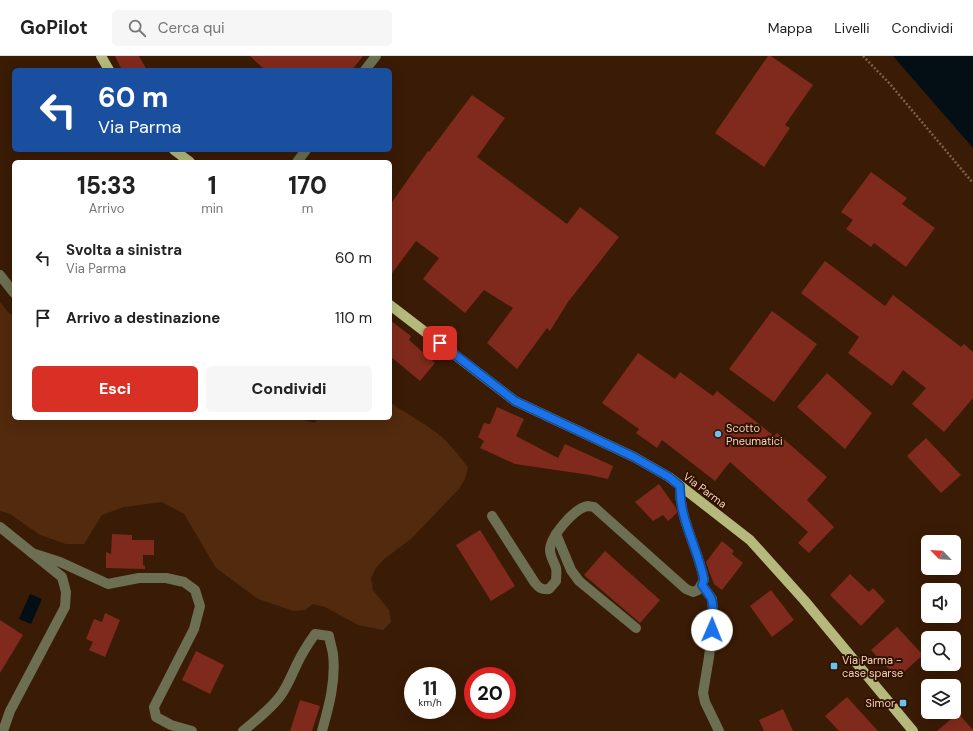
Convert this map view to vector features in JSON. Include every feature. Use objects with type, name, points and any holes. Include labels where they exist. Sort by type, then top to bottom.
[{"type":"main road","points":[[101,56],[108,68]]},
{"type":"main road","points":[[177,152],[187,160]]},
{"type":"main road","name":"Via Parma","points":[[392,307],[515,401],[634,457],[669,477],[750,540],[804,600],[913,731]]},
{"type":"street","points":[[367,68],[376,56]]},
{"type":"street","points":[[0,274],[12,290]]},
{"type":"street","points":[[492,516],[532,579],[538,587],[544,590],[549,589],[556,581],[556,569],[550,551],[556,534],[570,517],[588,506],[594,507],[686,589],[693,592],[698,590],[704,580],[702,567],[688,529],[683,510],[680,497],[680,486]]},
{"type":"street","points":[[0,527],[62,577],[66,592],[64,607],[10,711],[3,731]]},
{"type":"street","points":[[556,534],[571,570],[579,581],[636,628]]},
{"type":"street","points":[[32,553],[60,562],[108,584],[139,578],[166,578],[184,582],[195,590],[200,606],[194,629],[154,706],[156,717],[171,725],[192,731]]},
{"type":"street","points":[[702,585],[712,599],[714,616],[710,657],[703,693],[705,702],[719,731]]},
{"type":"street","points":[[243,731],[261,716],[281,695],[306,647],[315,634],[329,636],[333,654],[334,677],[330,704],[322,731]]},
{"type":"path","points":[[863,56],[890,84],[973,184]]},
{"type":"shaded area","points":[[893,56],[973,56],[973,148]]},
{"type":"shaded area","points":[[0,302],[12,315],[12,420],[304,420],[314,423],[317,420],[392,420],[392,403],[423,423],[444,439],[468,467],[465,479],[459,489],[411,539],[384,559],[376,568],[371,578],[373,590],[389,610],[391,622],[383,630],[358,625],[325,607],[313,604],[305,610],[294,611],[258,599],[216,568],[184,514],[162,502],[124,507],[102,515],[84,544],[66,544],[40,535],[10,514],[0,511]]},
{"type":"shaded area","points":[[30,594],[42,599],[31,624],[19,619]]},
{"type":"building","points":[[115,56],[139,56],[146,68],[121,68]]},
{"type":"building","points":[[250,56],[363,56],[354,68],[263,68]]},
{"type":"building","points":[[768,56],[771,56],[813,85],[785,125],[790,128],[764,167],[715,133]]},
{"type":"building","points":[[472,95],[505,118],[477,157],[567,224],[580,207],[619,237],[568,302],[550,331],[547,328],[517,369],[487,343],[513,308],[484,290],[465,313],[423,279],[439,258],[416,241],[392,273],[392,202],[428,151],[429,152]]},
{"type":"building","points":[[871,172],[907,198],[902,204],[935,228],[906,267],[874,243],[871,247],[846,229],[853,220],[841,212]]},
{"type":"building","points":[[825,261],[885,306],[893,295],[961,347],[964,344],[973,352],[973,398],[944,432],[912,404],[926,388],[903,370],[892,386],[848,353],[859,337],[801,293]]},
{"type":"building","points":[[772,311],[817,344],[774,402],[729,369]]},
{"type":"building","points":[[392,322],[411,336],[409,340],[435,363],[420,381],[392,358]]},
{"type":"building","points":[[638,353],[675,379],[680,372],[713,396],[717,391],[774,436],[777,433],[827,477],[807,500],[834,527],[809,553],[798,543],[808,532],[730,462],[715,481],[662,440],[657,448],[636,433],[639,429],[602,403]]},
{"type":"building","points":[[827,373],[872,413],[845,449],[797,407]]},
{"type":"building","points":[[497,407],[524,419],[516,436],[558,458],[565,444],[613,466],[608,479],[515,464],[480,448],[484,441],[478,437],[484,423],[490,424]]},
{"type":"building","points":[[926,438],[961,475],[941,493],[907,456]]},
{"type":"building","points":[[659,484],[676,508],[677,513],[668,521],[663,515],[653,521],[635,502]]},
{"type":"building","points":[[480,530],[515,586],[491,601],[456,545]]},
{"type":"building","points":[[112,534],[132,535],[132,540],[154,540],[154,555],[143,555],[143,565],[145,566],[145,569],[106,568],[106,552],[111,554]]},
{"type":"building","points":[[722,541],[734,551],[732,554],[743,563],[722,590],[714,584],[706,562]]},
{"type":"building","points":[[605,551],[660,600],[640,623],[584,575]]},
{"type":"building","points":[[850,574],[869,592],[873,588],[885,601],[861,626],[830,595]]},
{"type":"building","points":[[771,590],[794,620],[772,637],[750,606]]},
{"type":"building","points":[[105,613],[120,620],[105,657],[89,650],[93,642],[86,639],[94,619],[102,622]]},
{"type":"building","points":[[0,620],[23,635],[0,673]]},
{"type":"building","points":[[897,627],[921,653],[921,657],[897,678],[871,650]]},
{"type":"building","points":[[196,651],[224,665],[210,694],[182,680]]},
{"type":"building","points":[[847,697],[878,731],[839,731],[825,716]]},
{"type":"building","points":[[300,700],[320,706],[312,731],[290,731]]},
{"type":"building","points":[[783,709],[793,731],[764,731],[759,720]]},
{"type":"building","points":[[961,716],[973,730],[973,731],[937,731],[951,719],[961,719]]},
{"type":"place","name":"Scotto Pneumatici","points":[[718,434]]},
{"type":"place","name":"Via Parma - case sparse","points":[[834,666]]},
{"type":"place","name":"Simor","points":[[903,703]]},
{"type":"route","points":[[440,343],[515,401],[634,457],[669,477],[680,486],[680,497],[688,529],[702,567],[704,580],[702,585],[712,599],[714,616],[712,630]]}]
